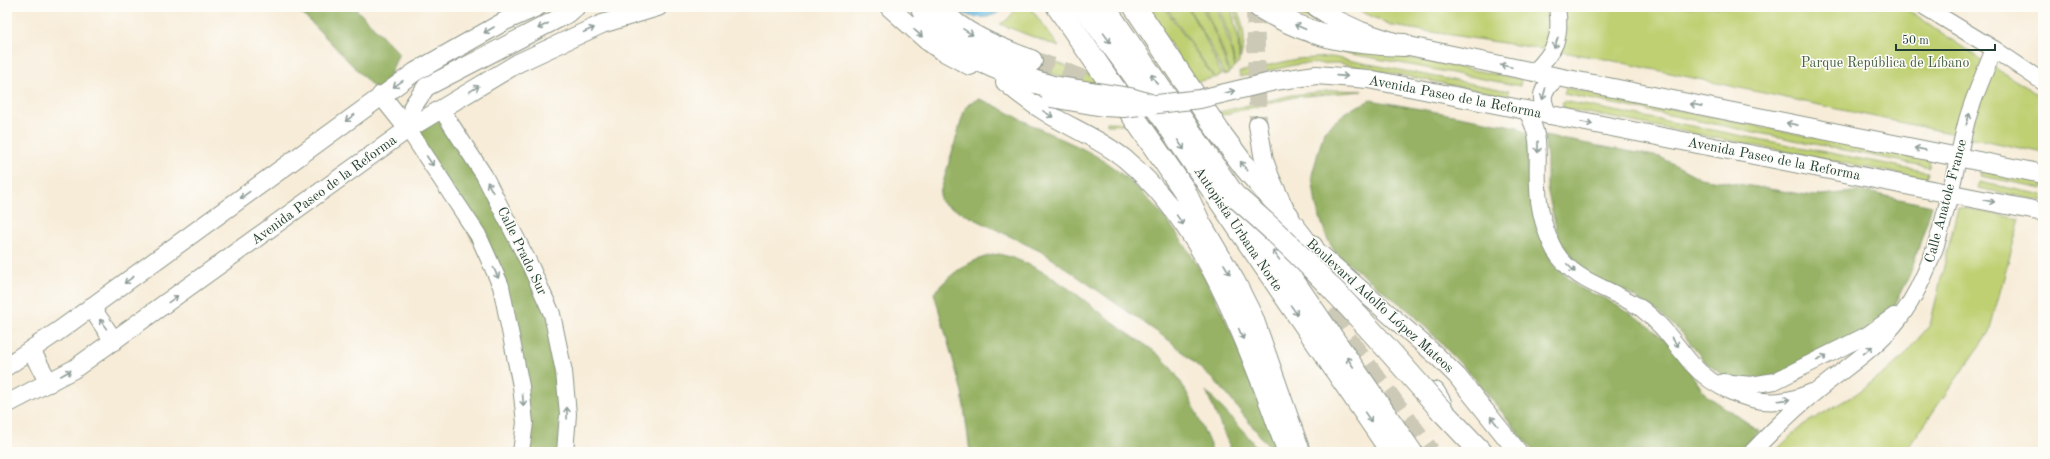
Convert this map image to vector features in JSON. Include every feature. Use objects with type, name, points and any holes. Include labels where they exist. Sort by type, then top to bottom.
[{"type":"highway","points":[[922,7],[929,25],[938,34],[982,61],[1013,75],[1053,87],[1130,99],[1150,105]]},
{"type":"highway","points":[[938,7],[944,15],[966,31],[1002,50],[1030,61]]},
{"type":"highway","points":[[1046,7],[1163,179],[1200,224]]},
{"type":"highway","points":[[1058,7],[1184,190],[1200,224],[1234,282],[1252,318],[1299,452]]},
{"type":"highway","name":"Autopista Urbana Norte","points":[[1084,7],[1134,75],[1392,452]]},
{"type":"highway","name":"Autopista Urbana Norte","points":[[1104,7],[1411,452]]},
{"type":"highway","points":[[1135,7],[1219,132],[1245,167],[1288,216]]},
{"type":"highway","points":[[1260,7],[1302,28],[1335,29],[1404,44]]},
{"type":"highway","points":[[1236,197],[1294,249],[1372,330],[1441,410],[1481,452]]},
{"type":"highway","points":[[1312,247],[1314,254],[1322,266],[1431,387],[1438,398],[1441,410]]},
{"type":"highway","points":[[1372,330],[1400,351]]},
{"type":"main road","points":[[7,366],[32,350],[381,95],[415,72],[505,21],[537,7]]},
{"type":"main road","points":[[408,129],[413,106],[426,86],[569,13],[576,7]]},
{"type":"main road","name":"Avenida Paseo de la Reforma","points":[[7,404],[74,369],[408,129],[518,63],[585,31],[658,7]]},
{"type":"main road","name":"Avenida Paseo de la Reforma","points":[[889,7],[926,40],[940,50],[1005,82],[1051,98],[1103,107],[1123,108],[1200,99],[1295,77],[1333,76],[1368,79],[2043,212]]},
{"type":"main road","points":[[1316,7],[1335,29]]},
{"type":"main road","points":[[1404,44],[1558,77],[2043,174]]},
{"type":"main road","name":"Calle Prado Sur","points":[[415,72],[441,109]]},
{"type":"main road","points":[[1548,115],[1542,104],[1542,94],[1548,84],[1558,77]]},
{"type":"main road","points":[[1005,82],[1035,106],[1113,150],[1148,181],[1166,201],[1192,239],[1224,294],[1249,352],[1287,452]]},
{"type":"main road","points":[[381,95],[408,129]]},
{"type":"main road","name":"Boulevard Adolfo López Mateos","points":[[1258,125],[1264,160],[1288,216],[1312,247],[1438,357],[1457,376],[1518,452]]},
{"type":"main road","points":[[91,307],[114,341]]},
{"type":"main road","points":[[32,350],[49,383]]},
{"type":"street","points":[[1534,72],[1552,53],[1556,45],[1558,35],[1557,7]]},
{"type":"street","points":[[1925,7],[1994,49],[2043,82]]},
{"type":"street","name":"Calle Anatole France","points":[[1752,452],[1816,391],[1884,337],[1908,305],[1927,270],[1951,194],[1958,157],[1968,118],[1994,49]]},
{"type":"street","name":"Calle Prado Sur","points":[[441,109],[484,175],[530,265],[552,314],[564,372],[568,414],[565,452]]},
{"type":"street","points":[[1526,110],[1538,137],[1538,188],[1540,202],[1555,251],[1577,275],[1629,301],[1653,318],[1706,377],[1733,393],[1757,399],[1785,401],[1816,391]]},
{"type":"street","points":[[408,129],[478,235],[501,286],[522,386],[525,423],[521,452]]},
{"type":"street","points":[[1706,377],[1738,385],[1776,381],[1867,335],[1908,305]]},
{"type":"green space","points":[[293,7],[354,7],[399,53],[381,95],[308,19]]},
{"type":"green space","points":[[1018,7],[1030,7],[1059,47],[1000,24],[1007,20]]},
{"type":"green space","points":[[1146,7],[1164,7],[1214,78],[1195,82]]},
{"type":"green space","points":[[1166,7],[1187,7],[1204,36],[1222,75],[1215,78]]},
{"type":"green space","points":[[1188,7],[1202,7],[1217,38],[1229,73],[1224,75],[1208,41]]},
{"type":"green space","points":[[1204,7],[1216,7],[1226,32],[1235,67],[1230,72],[1219,40]]},
{"type":"green space","points":[[1218,7],[1231,7],[1238,38],[1239,62],[1235,66],[1229,35]]},
{"type":"green space","points":[[1233,7],[1236,7],[1239,13],[1244,33],[1240,59],[1239,26]]},
{"type":"green space","points":[[1246,7],[1263,16],[1400,56],[1521,79],[1520,86],[1347,53],[1315,43],[1264,18]]},
{"type":"green space","points":[[1272,7],[1298,7],[1318,22]]},
{"type":"green space","name":"Parque República de Líbano","points":[[1351,7],[1904,7],[1980,59],[2043,97],[2043,153],[1600,58],[1393,26]]},
{"type":"green space","points":[[1034,54],[1089,75],[1122,85],[1087,84],[1029,67]]},
{"type":"green space","points":[[1332,57],[1509,91],[1508,96],[1339,63],[1299,64],[1240,77],[1239,72],[1297,59]]},
{"type":"green space","points":[[1566,88],[1930,160],[1929,167],[1564,94]]},
{"type":"green space","points":[[1335,90],[1362,91],[1295,97],[1198,121],[1174,124],[1107,125],[1107,122],[1145,123],[1185,120],[1292,95]]},
{"type":"green space","points":[[979,99],[1079,147],[1104,161],[1138,189],[1167,220],[1191,255],[1231,332],[1279,452],[1273,452],[1220,386],[1170,341],[1044,253],[942,203],[940,200],[940,193],[965,108],[971,102]]},
{"type":"green space","points":[[1371,100],[1518,127],[1527,134],[1529,183],[1539,231],[1552,263],[1579,288],[1606,299],[1644,322],[1671,345],[1706,395],[1760,431],[1738,452],[1534,452],[1477,381],[1413,314],[1336,254],[1327,238],[1316,206],[1312,175],[1324,131],[1347,111]]},
{"type":"green space","points":[[1563,101],[1928,172],[1926,179],[1562,108]]},
{"type":"green space","points":[[441,109],[485,177],[548,316],[560,406],[559,452],[521,452],[503,292],[408,129]]},
{"type":"green space","points":[[1544,136],[1660,157],[1700,178],[1813,196],[1862,191],[1932,206],[1910,274],[1891,313],[1845,350],[1756,382],[1725,377],[1705,362],[1683,334],[1657,311],[1623,290],[1585,274],[1561,249],[1547,189],[1547,157]]},
{"type":"green space","points":[[1981,170],[2043,182],[2043,188],[1980,176]]},
{"type":"green space","points":[[1979,182],[2043,195],[2043,201],[1977,188]]},
{"type":"green space","points":[[1958,207],[2020,219],[1989,332],[1905,452],[1774,452],[1803,425],[1856,394],[1897,363],[1930,325]]},
{"type":"green space","points":[[999,254],[1016,259],[1049,275],[1161,357],[1173,370],[1186,391],[1211,447],[1211,452],[970,452],[962,392],[934,293],[955,272],[963,267],[980,259]]},
{"type":"green space","points":[[1206,391],[1246,434],[1260,452],[1232,452]]},
{"type":"water","points":[[954,7],[1005,7],[993,15],[980,18],[966,15]]},
{"type":"tunnel","points":[[1255,7],[1258,125]]},
{"type":"tunnel","points":[[1031,61],[1080,80],[1098,91],[1106,98]]},
{"type":"tunnel","points":[[1327,313],[1429,452]]}]
